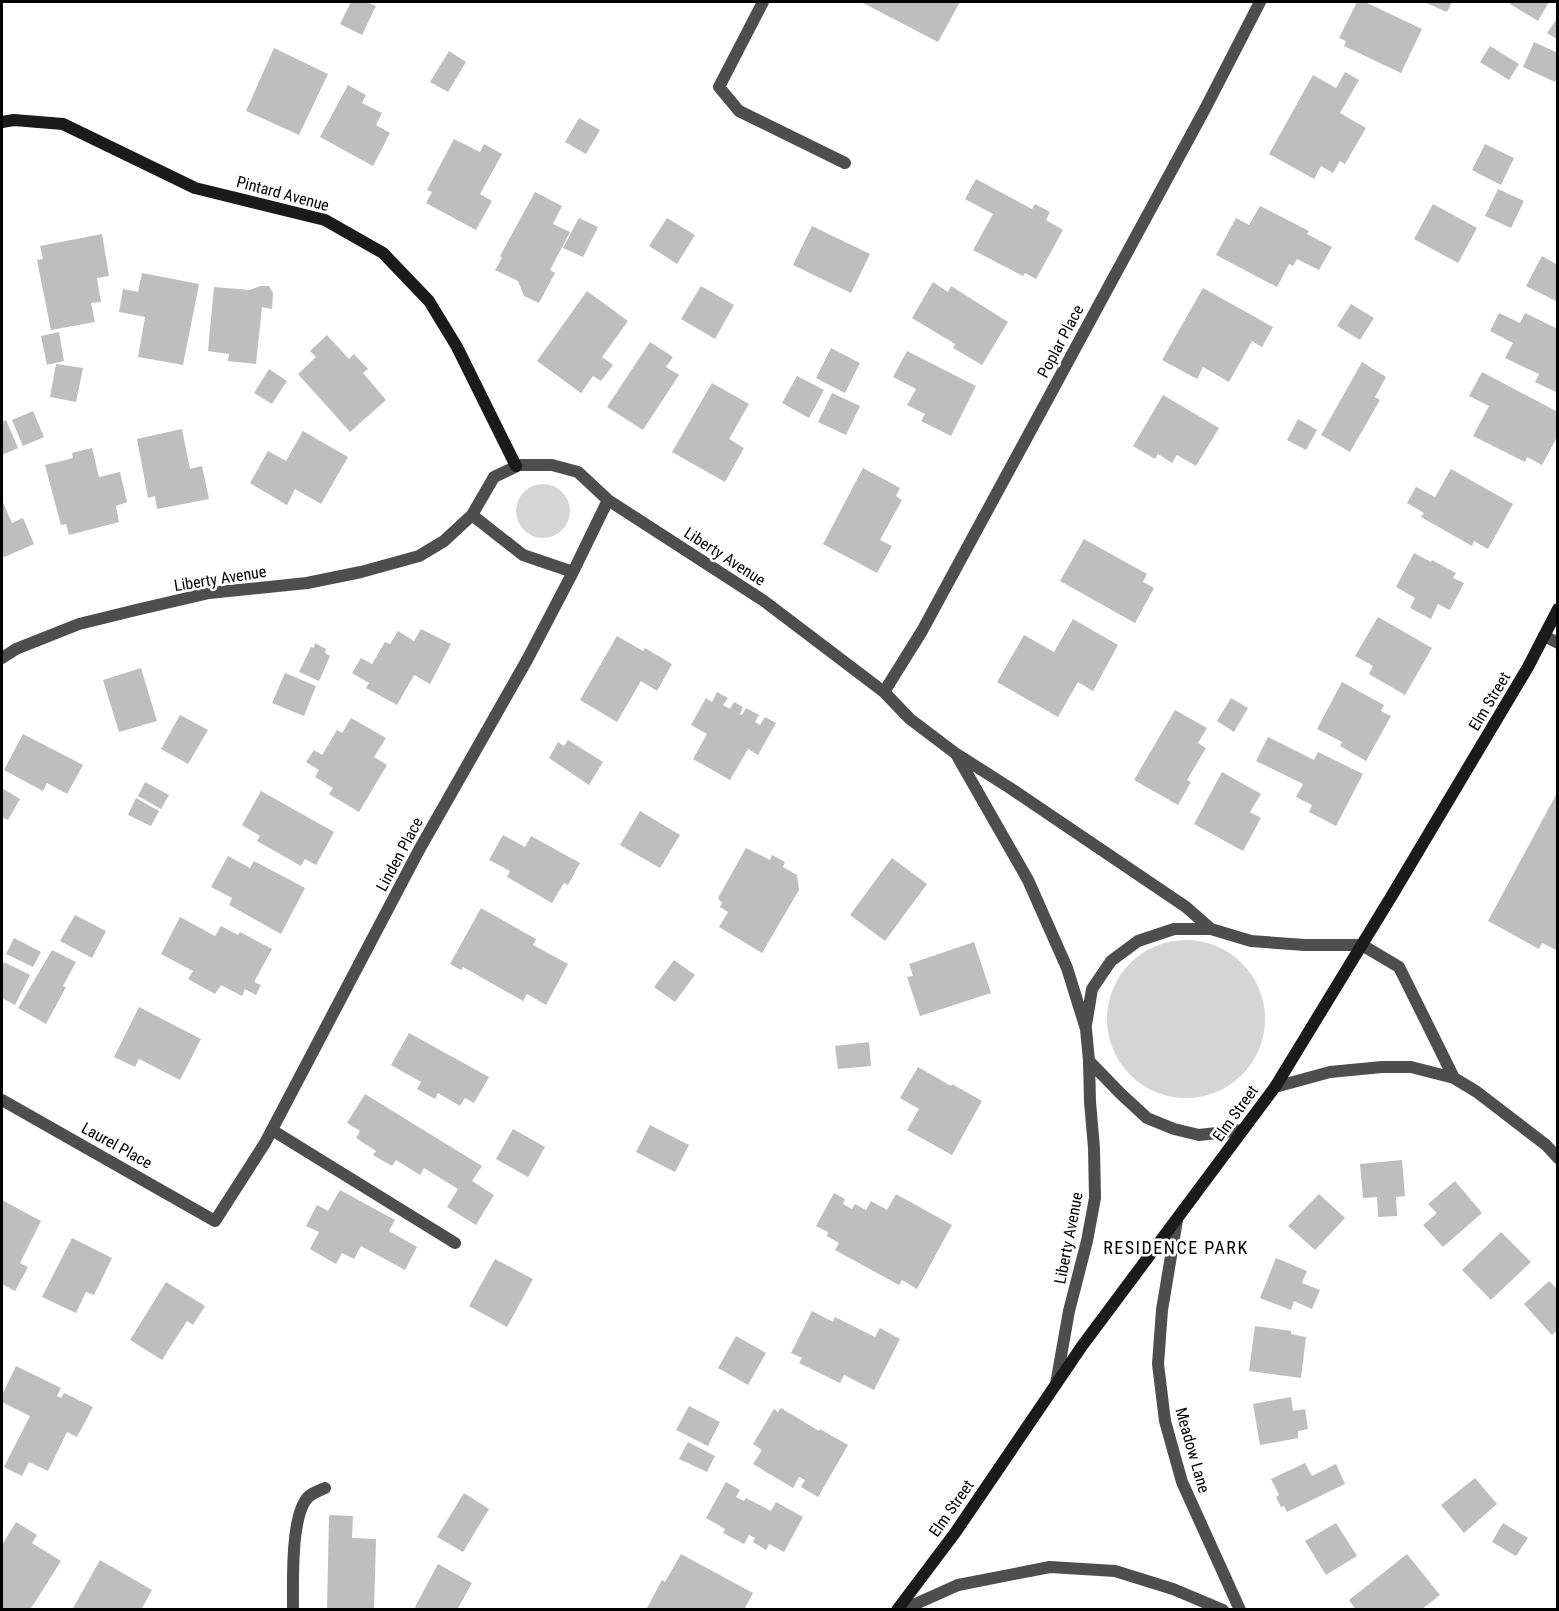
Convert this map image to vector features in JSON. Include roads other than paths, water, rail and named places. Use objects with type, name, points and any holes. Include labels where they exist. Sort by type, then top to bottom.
[{"type":"street","points":[[763,2],[719,87],[739,111],[845,163]]},
{"type":"street","name":"Poplar Place","points":[[884,692],[922,631],[1206,107],[1260,2]]},
{"type":"street","name":"Pintard Avenue","points":[[2,122],[14,120],[63,124],[195,188],[325,220],[383,253],[429,301],[457,347],[516,466]]},
{"type":"street","name":"Liberty Avenue","points":[[2,658],[79,624],[136,610],[208,593],[307,583],[361,572],[419,556],[444,541],[472,515],[494,477],[519,465],[552,465],[578,472],[608,500],[764,601],[884,692],[910,719],[955,753],[1186,907],[1211,929]]},
{"type":"street","name":"Linden Place","points":[[215,1221],[265,1143],[419,850],[527,660],[608,500]]},
{"type":"street","points":[[472,515],[523,555],[573,572]]},
{"type":"street","name":"Elm Street","points":[[897,1610],[955,1533],[1082,1346],[1275,1087],[1528,667],[1557,609]]},
{"type":"street","points":[[1544,636],[1557,643]]},
{"type":"street","name":"Liberty Avenue","points":[[955,753],[1028,880],[1067,968],[1086,1029],[1095,1198],[1087,1241],[1069,1311],[1056,1384]]},
{"type":"street","name":"Liberty Avenue","points":[[1086,1029],[1092,989],[1111,961],[1138,941],[1174,929],[1211,929],[1251,941],[1305,945],[1362,945],[1399,966],[1454,1078]]},
{"type":"street","points":[[1089,1061],[1147,1118],[1174,1129],[1199,1135],[1243,1130]]},
{"type":"street","points":[[1275,1087],[1330,1072],[1382,1067],[1412,1067],[1454,1078],[1478,1092],[1546,1145],[1557,1158]]},
{"type":"street","name":"Laurel Place","points":[[2,1100],[215,1221]]},
{"type":"street","points":[[272,1130],[455,1243]]},
{"type":"street","name":"Meadow Lane","points":[[1177,1220],[1162,1310],[1158,1364],[1165,1421],[1182,1482],[1240,1610]]},
{"type":"street","points":[[293,1610],[293,1576],[298,1520],[305,1501],[313,1493],[325,1488]]},
{"type":"street","points":[[902,1610],[958,1585],[1050,1567],[1115,1571],[1173,1589],[1223,1610]]},
{"type":"district","name":"RESIDENCE PARK","points":[[1176,1248]]}]
